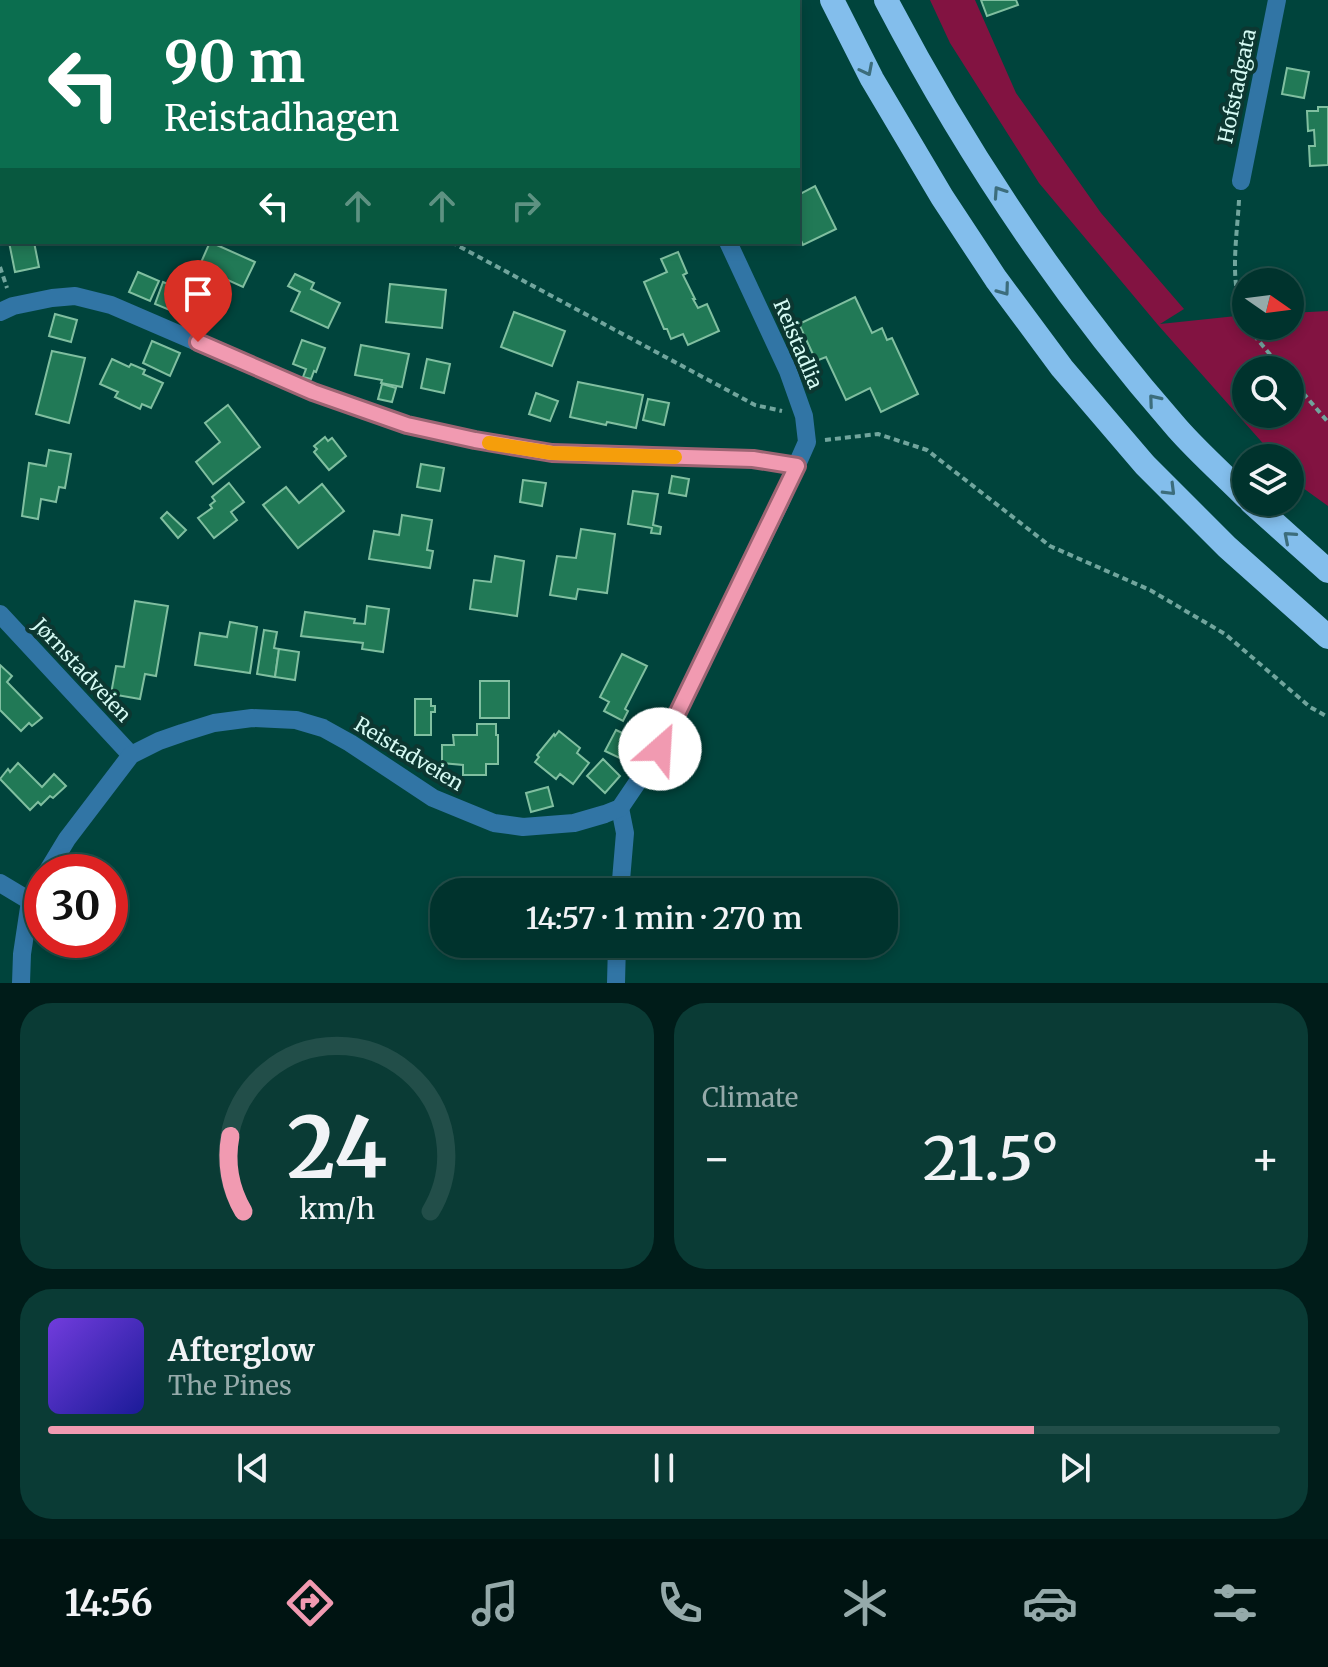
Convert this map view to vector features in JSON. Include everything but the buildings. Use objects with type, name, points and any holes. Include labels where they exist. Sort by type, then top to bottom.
[{"type":"highway","points":[[832,0],[872,79],[942,197],[996,279],[1062,368],[1145,465],[1227,547],[1328,637]]},
{"type":"highway","points":[[886,0],[981,166],[1034,244],[1088,319],[1179,430],[1232,483]]},
{"type":"highway","points":[[1267,516],[1328,571]]},
{"type":"street","name":"Hofstadgata","points":[[1241,181],[1277,0]]},
{"type":"street","name":"Reistadlia","points":[[729,244],[788,371],[804,416],[807,442],[797,466]]},
{"type":"street","points":[[0,312],[13,306],[75,296],[111,305],[313,392],[407,425],[475,440],[552,453],[753,459],[797,466],[660,749],[620,808],[625,833],[621,878]]},
{"type":"street","name":"Jørnstadveien","points":[[0,614],[131,755]]},
{"type":"street","name":"Reistadveien","points":[[58,854],[131,755],[159,741],[214,723],[252,718],[296,720],[323,728],[433,798],[494,823],[523,827],[574,823],[620,808]]},
{"type":"street","points":[[0,883],[24,897]]},
{"type":"street","points":[[21,983],[24,941]]},
{"type":"street","points":[[616,983],[617,958]]},
{"type":"path","points":[[1235,268],[1241,181]]},
{"type":"path","points":[[455,244],[755,405],[804,416]]},
{"type":"path","points":[[1258,340],[1271,356]]},
{"type":"path","points":[[1304,394],[1328,422]]},
{"type":"path","points":[[807,442],[878,434],[927,450],[1050,546],[1150,590],[1225,634],[1310,707],[1328,717]]},
{"type":"shaded area","points":[[930,0],[975,0],[1016,93],[1101,213],[1184,309],[1160,324],[1232,316],[1232,340],[1304,340],[1304,312],[1328,311],[1328,506],[1304,489],[1304,444],[1264,444],[1249,428],[1304,428],[1304,356],[1232,356],[1232,408],[1039,183],[950,43]]},
{"type":"slow traffic","points":[[489,443],[552,453],[675,457]]},
{"type":"route","points":[[198,342],[313,392],[407,425],[475,440],[552,453],[753,459],[797,466],[660,749]]}]
